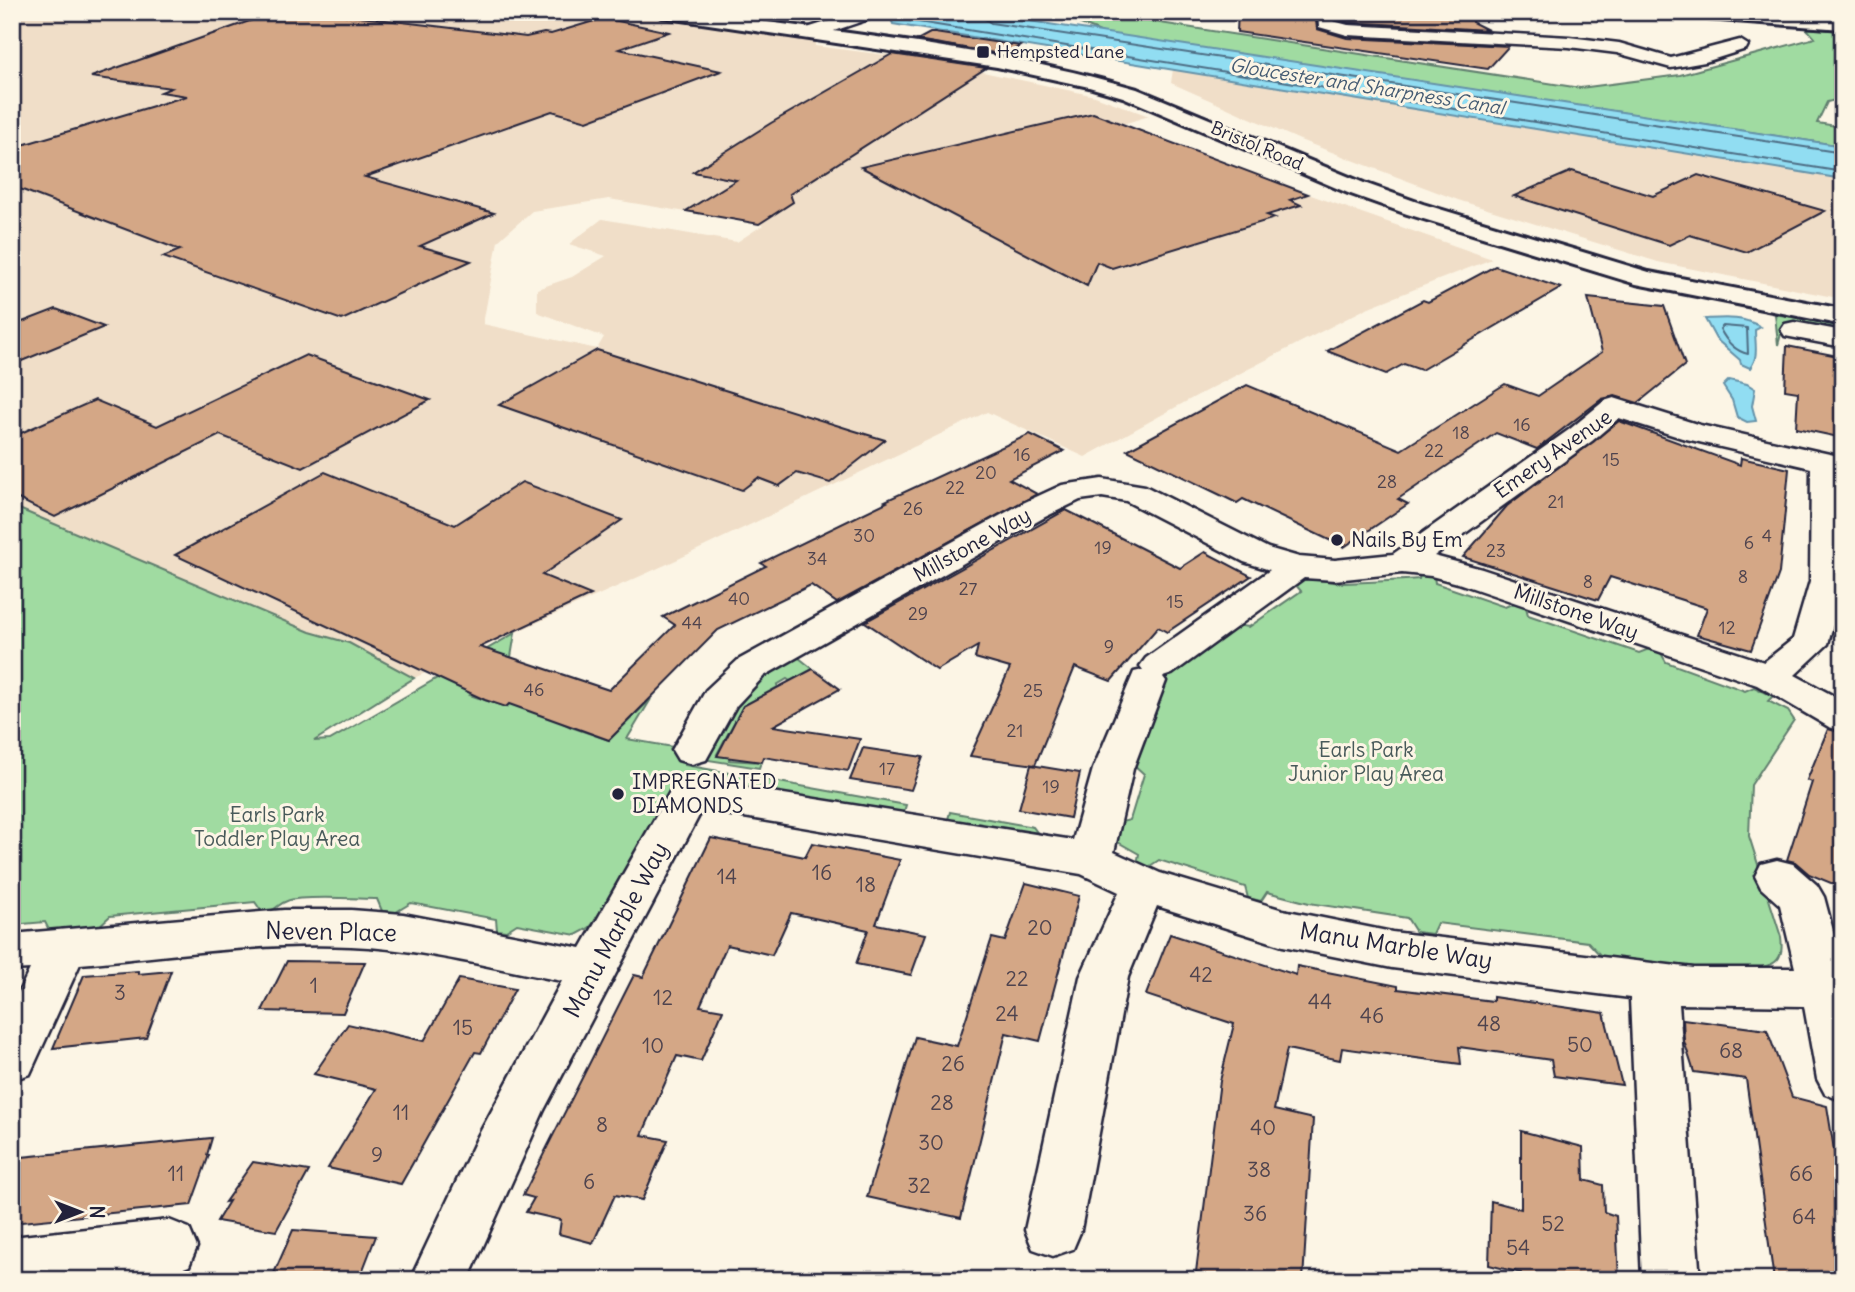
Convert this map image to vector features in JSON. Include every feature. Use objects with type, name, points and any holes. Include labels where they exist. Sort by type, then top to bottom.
[{"type":"street","name":"Bristol Road","points":[[662,12],[997,62],[1130,93],[1415,209],[1645,279],[1843,317]]},
{"type":"street","points":[[1326,12],[1325,24],[1334,28],[1391,34],[1569,42],[1619,48],[1671,64]]},
{"type":"street","points":[[1680,12],[1843,24]]},
{"type":"street","points":[[810,33],[870,14]]},
{"type":"street","points":[[1391,34],[1398,38],[1431,42],[1477,44],[1488,52]]},
{"type":"street","points":[[1636,70],[1699,58],[1740,45]]},
{"type":"street","points":[[1794,330],[1843,340]]},
{"type":"street","name":"Emery Avenue","points":[[1402,563],[1581,435],[1614,407],[1692,432],[1835,464]]},
{"type":"street","points":[[1770,677],[1810,643],[1827,581],[1835,464]]},
{"type":"street","name":"Millstone Way","points":[[692,750],[720,699],[751,668],[1034,510],[1073,492],[1102,488],[1134,493],[1256,555],[1297,567],[1335,570],[1402,563],[1433,566],[1469,576],[1770,677],[1843,718]]},
{"type":"street","points":[[1090,859],[1113,769],[1153,673],[1297,567]]},
{"type":"street","name":"Manu Marble Way","points":[[439,1280],[476,1198],[594,969],[690,793],[1090,859],[1144,885],[1283,928],[1378,947],[1653,984],[1724,989],[1825,986]]},
{"type":"street","points":[[1777,876],[1801,897],[1825,986],[1843,1079]]},
{"type":"street","points":[[1053,1230],[1104,977],[1144,885]]},
{"type":"street","name":"Neven Place","points":[[12,952],[284,928],[351,928],[403,932],[594,969]]},
{"type":"street","points":[[12,1059],[64,947]]},
{"type":"street","points":[[1653,984],[1671,1280]]},
{"type":"street","points":[[12,1264],[169,1247]]},
{"type":"shaded area","points":[[12,12],[574,12],[604,17],[626,15],[815,41],[815,46],[927,60],[1095,96],[1149,116],[1123,124],[1308,194],[1492,259],[1369,307],[1085,457],[987,412],[674,561],[414,678],[348,643],[310,632],[12,507]],"holes":[[[609,199],[763,225],[737,242],[602,219],[569,244],[606,256],[572,277],[537,289],[537,312],[604,337],[597,349],[483,324],[498,241],[532,211]]]},
{"type":"shaded area","points":[[714,12],[834,12],[818,19]]},
{"type":"shaded area","points":[[1173,69],[1843,178],[1843,299],[1658,262],[1458,200],[1300,140],[1171,83]]},
{"type":"green space","points":[[1052,12],[1089,12],[1580,88],[1680,75],[1815,38],[1806,28],[1843,31],[1843,98],[1827,102],[1817,123],[1843,127],[1843,146],[1105,34]]},
{"type":"green space","points":[[1775,314],[1843,326],[1843,334],[1784,323],[1778,345]]},
{"type":"green space","name":"Earls Park Toddler Play Area","points":[[12,506],[310,632],[349,643],[414,678],[314,741],[330,740],[515,633],[511,657],[470,695],[506,707],[515,699],[571,727],[609,740],[651,699],[627,739],[684,749],[763,674],[794,654],[813,669],[790,681],[787,679],[777,685],[778,687],[743,706],[717,754],[730,757],[729,760],[761,762],[759,768],[690,757],[685,765],[906,805],[903,815],[680,775],[600,916],[589,928],[576,935],[517,924],[506,931],[497,930],[496,919],[411,903],[396,912],[382,911],[377,899],[330,898],[294,899],[262,912],[255,902],[110,916],[98,927],[50,932],[45,922],[12,925]]},
{"type":"green space","name":"Earls Park Junior Play Area","points":[[1420,573],[1434,576],[1435,583],[1505,607],[1514,603],[1526,607],[1528,615],[1639,653],[1649,649],[1661,653],[1666,662],[1745,691],[1754,687],[1773,696],[1768,701],[1788,711],[1794,720],[1751,785],[1749,836],[1781,937],[1782,947],[1778,960],[1763,967],[1743,969],[1691,967],[1601,956],[1588,942],[1437,923],[1432,934],[1416,932],[1407,918],[1309,903],[1267,892],[1261,901],[1248,898],[1245,887],[1159,860],[1147,868],[1137,864],[1139,854],[1109,837],[1113,824],[1130,820],[1144,774],[1132,763],[1143,675],[1234,625],[1249,627],[1301,591],[1294,583],[1299,581],[1312,579],[1344,583],[1419,579]]},
{"type":"green space","points":[[950,812],[1033,827],[1042,839],[947,823]]},
{"type":"water","name":"Gloucester and Sharpness Canal","points":[[851,12],[971,12],[1843,146],[1843,179],[893,24],[891,19]]},
{"type":"water","points":[[1705,319],[1741,319],[1761,327],[1755,330],[1756,355],[1750,368],[1741,364],[1740,360],[1716,339]]},
{"type":"water","points":[[1729,380],[1747,384],[1755,389],[1752,406],[1756,421],[1747,422],[1737,417],[1732,400],[1723,386]]},
{"type":"building","points":[[275,12],[319,12],[526,37],[551,34],[604,18],[669,32],[619,49],[721,71],[587,121],[552,111],[365,177],[494,213],[420,246],[471,261],[342,320],[163,257],[180,250],[12,186],[12,148],[187,96],[161,92],[171,88],[91,77]]},
{"type":"building","points":[[1238,12],[1315,12],[1317,29],[1347,38],[1509,46],[1488,69],[1237,32]]},
{"type":"building","points":[[1337,12],[1473,16],[1472,22],[1488,30],[1348,22],[1336,19]]},
{"type":"building","points":[[930,33],[1020,46],[1006,55],[917,40]]},
{"type":"building","points":[[892,54],[986,68],[790,194],[793,202],[759,224],[686,211],[736,180],[693,172],[771,123]]},
{"type":"building","points":[[1093,113],[1308,194],[1290,200],[1301,205],[1267,215],[1275,218],[1112,268],[1097,262],[1087,286],[861,167]]},
{"type":"building","points":[[1572,171],[1653,196],[1698,175],[1825,211],[1747,252],[1690,235],[1669,245],[1514,196]]},
{"type":"building","points":[[1495,266],[1561,288],[1421,370],[1404,364],[1386,374],[1327,351],[1423,300],[1428,302]]},
{"type":"building","points":[[1588,298],[1664,306],[1685,365],[1638,403],[1615,396],[1602,399],[1537,449],[1496,433],[1398,499],[1408,504],[1344,547],[1243,499],[1237,503],[1127,450],[1247,385],[1401,450],[1505,384],[1538,396],[1602,352]]},
{"type":"building","points":[[56,309],[104,327],[12,365],[12,326]]},
{"type":"building","points":[[1787,346],[1843,357],[1843,438],[1796,428],[1798,392],[1785,390]]},
{"type":"building","points":[[597,350],[885,440],[830,483],[797,473],[779,486],[758,478],[742,490],[499,405]]},
{"type":"building","points":[[306,355],[430,400],[303,468],[220,435],[55,517],[12,496],[12,437],[95,400],[157,426]]},
{"type":"building","points":[[1619,421],[1740,465],[1741,458],[1789,469],[1779,573],[1751,650],[1697,635],[1707,608],[1610,577],[1598,600],[1463,557],[1507,506]]},
{"type":"building","points":[[1030,434],[1064,451],[1009,479],[1037,494],[837,603],[811,585],[718,630],[609,740],[509,704],[506,707],[485,700],[175,555],[325,472],[455,525],[522,482],[622,520],[542,575],[591,595],[480,647],[609,690],[675,625],[663,617],[766,566],[761,563],[887,502],[885,501]]},
{"type":"building","points":[[1066,510],[1180,568],[1205,552],[1251,576],[1167,632],[1158,627],[1111,681],[1075,667],[1035,765],[970,756],[1010,668],[975,658],[978,646],[937,670],[865,622]]},
{"type":"building","points":[[813,669],[840,689],[773,726],[860,739],[848,771],[764,757],[762,762],[717,756],[743,706]]},
{"type":"building","points":[[1828,729],[1843,733],[1843,888],[1809,874],[1795,862],[1787,860],[1812,782],[1807,780]]},
{"type":"building","points":[[863,748],[923,757],[911,790],[850,780]]},
{"type":"building","points":[[1031,765],[1080,773],[1070,818],[1019,809]]},
{"type":"building","points":[[711,838],[805,857],[812,843],[900,860],[876,924],[926,934],[911,975],[856,964],[868,930],[791,913],[772,955],[727,945],[700,1006],[723,1010],[701,1061],[677,1056],[642,1135],[668,1140],[642,1200],[615,1195],[593,1243],[559,1234],[561,1220],[526,1212],[534,1198],[523,1195],[634,975],[643,977]]},
{"type":"building","points":[[1026,883],[1079,896],[1040,1041],[1006,1033],[961,1218],[867,1197],[915,1037],[957,1046],[992,938],[1005,941]]},
{"type":"building","points":[[1170,934],[1296,975],[1297,966],[1398,986],[1398,989],[1493,1001],[1493,997],[1604,1013],[1622,1085],[1554,1076],[1551,1060],[1459,1047],[1461,1064],[1342,1048],[1340,1060],[1287,1049],[1274,1110],[1313,1119],[1303,1280],[1229,1280],[1196,1272],[1220,1081],[1234,1024],[1146,995]]},
{"type":"building","points":[[287,961],[365,962],[343,1013],[262,1011]]},
{"type":"building","points":[[138,971],[138,974],[171,971],[146,1038],[53,1048],[84,975]]},
{"type":"building","points":[[459,979],[515,989],[481,1053],[475,1052],[401,1184],[328,1168],[376,1089],[314,1074],[348,1024],[424,1041]]},
{"type":"building","points":[[1683,1019],[1767,1030],[1792,1097],[1827,1106],[1836,1162],[1843,1164],[1843,1280],[1774,1280],[1746,1079],[1694,1072],[1684,1041]]},
{"type":"building","points":[[1521,1131],[1583,1147],[1584,1180],[1603,1185],[1604,1212],[1616,1216],[1619,1280],[1521,1280],[1521,1273],[1489,1265],[1491,1201],[1521,1209]]},
{"type":"building","points":[[212,1138],[209,1155],[191,1205],[12,1223],[12,1158]]},
{"type":"building","points":[[253,1162],[309,1171],[276,1231],[217,1221],[229,1201],[225,1202]]},
{"type":"building","points":[[293,1230],[376,1236],[359,1280],[271,1280]]},
{"type":"place","name":"Hempsted Lane","points":[[983,52]]},
{"type":"place","name":"Nails By Em","points":[[1337,540]]},
{"type":"place","name":"IMPREGNATED DIAMONDS","points":[[618,794]]}]
